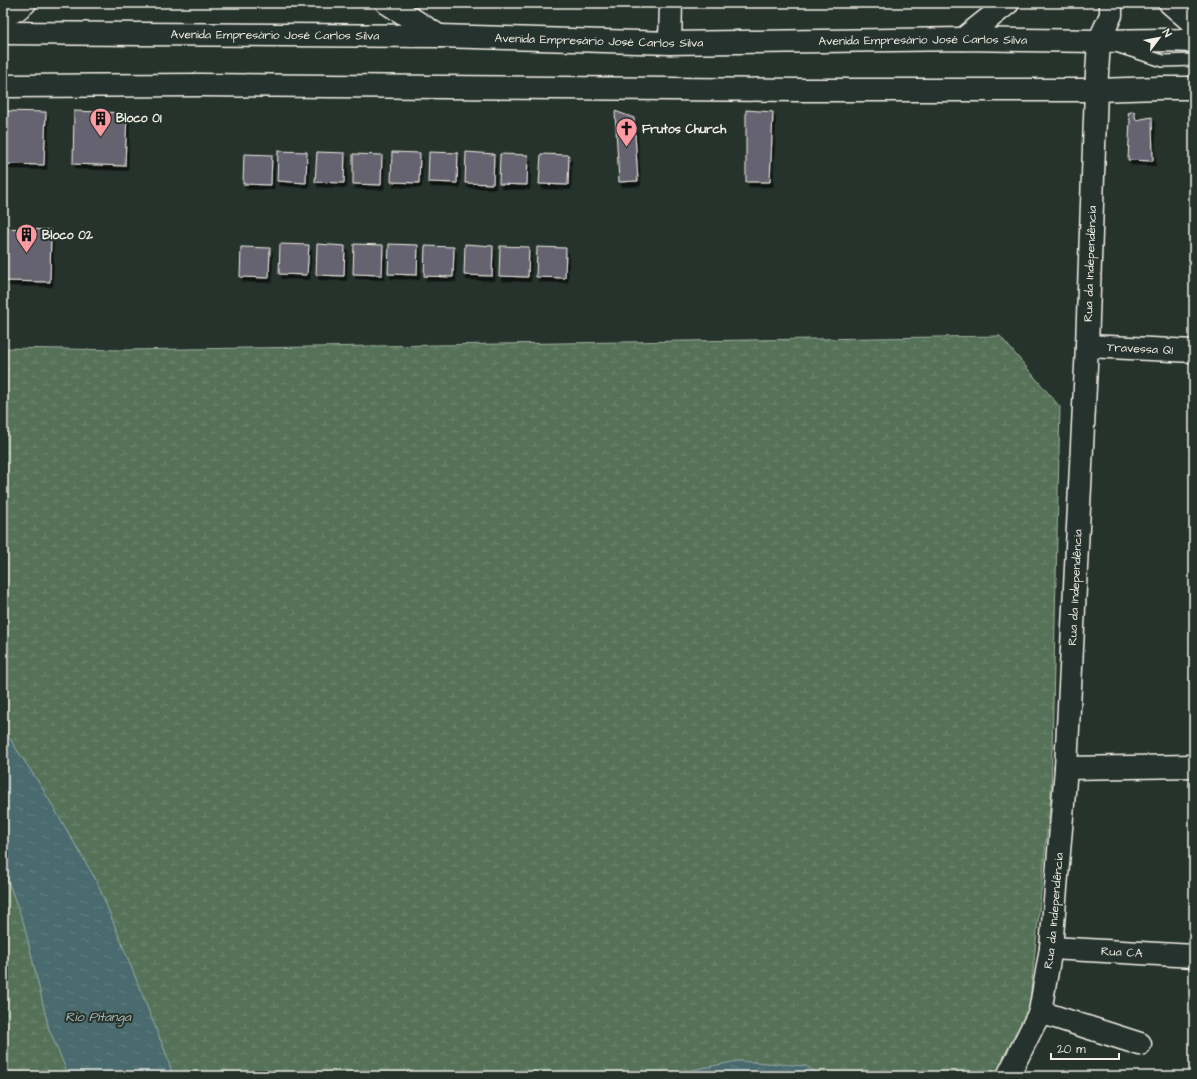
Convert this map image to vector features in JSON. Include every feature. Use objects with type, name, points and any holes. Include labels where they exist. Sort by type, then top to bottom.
[{"type":"main road","points":[[3,16],[16,10],[25,3]]},
{"type":"main road","points":[[387,3],[440,36]]},
{"type":"main road","points":[[670,43],[671,3]]},
{"type":"main road","points":[[963,38],[1008,3]]},
{"type":"main road","points":[[1099,41],[1112,15],[1111,3]]},
{"type":"main road","points":[[1170,3],[1194,24]]},
{"type":"main road","name":"Avenida Empresário José Carlos Silva","points":[[3,33],[440,36],[670,43],[963,38],[1099,41],[1194,41]]},
{"type":"main road","name":"Rua da Independência","points":[[1008,1076],[1040,1012],[1051,948],[1066,768],[1087,346],[1099,41]]},
{"type":"main road","points":[[3,86],[201,84],[781,90],[1096,90],[1194,88]]},
{"type":"main road","name":"Travessa Q1","points":[[1087,346],[1194,351]]},
{"type":"main road","points":[[1066,768],[1194,766]]},
{"type":"main road","name":"Rua CA","points":[[1051,948],[1194,956]]},
{"type":"main road","points":[[1040,1012],[1140,1044]]},
{"type":"lane","points":[[1099,41],[1163,61],[1194,60]]},
{"type":"green space","points":[[1000,336],[1060,407],[1051,795],[1029,1010],[1000,1076],[821,1076],[806,1066],[738,1061],[662,1076],[173,1076],[166,1054],[97,882],[41,786],[3,729],[3,348],[124,350]]},
{"type":"green space","points":[[3,867],[24,924],[49,1029],[69,1076],[3,1076]]},
{"type":"water","name":"Rio Pitanga","points":[[3,729],[41,786],[97,882],[166,1054],[173,1076],[69,1076],[49,1029],[24,924],[3,867]]},
{"type":"water","points":[[738,1061],[806,1066],[821,1076],[662,1076]]},
{"type":"building","points":[[746,110],[773,112],[770,182],[746,182]]},
{"type":"building","points":[[3,111],[46,112],[44,165],[3,164]]},
{"type":"building","name":"Bloco 01","points":[[74,111],[127,113],[125,166],[73,164]]},
{"type":"building","name":"Frutos Church","points":[[615,111],[634,118],[638,181],[619,182]]},
{"type":"building","points":[[1134,111],[1136,120],[1152,117],[1153,161],[1128,160],[1130,120],[1128,113]]},
{"type":"building","points":[[278,151],[307,152],[306,183],[277,181]]},
{"type":"building","points":[[317,152],[345,153],[344,183],[315,182]]},
{"type":"building","points":[[392,152],[420,153],[419,183],[391,182]]},
{"type":"building","points":[[429,152],[458,153],[457,183],[428,182]]},
{"type":"building","points":[[466,152],[494,154],[493,184],[465,183]]},
{"type":"building","points":[[244,154],[272,155],[271,185],[243,184]]},
{"type":"building","points":[[353,154],[382,155],[381,185],[353,184]]},
{"type":"building","points":[[500,154],[528,155],[527,185],[499,184]]},
{"type":"building","points":[[541,154],[569,155],[568,185],[539,184]]},
{"type":"building","name":"Bloco 02","points":[[3,228],[51,230],[50,282],[3,281]]},
{"type":"building","points":[[280,244],[309,245],[307,275],[279,274]]},
{"type":"building","points":[[317,244],[345,246],[344,276],[316,275]]},
{"type":"building","points":[[354,244],[383,245],[382,275],[353,274]]},
{"type":"building","points":[[389,244],[418,245],[417,275],[388,274]]},
{"type":"building","points":[[465,244],[493,246],[492,276],[464,275]]},
{"type":"building","points":[[425,246],[454,247],[453,277],[424,276]]},
{"type":"building","points":[[500,246],[529,247],[528,277],[499,276]]},
{"type":"building","points":[[241,247],[270,248],[269,278],[240,277]]},
{"type":"building","points":[[537,247],[566,248],[565,278],[536,277]]},
{"type":"place","name":"Bloco 01","points":[[100,138]]},
{"type":"place","name":"Frutos Church","points":[[627,148]]},
{"type":"place","name":"Bloco 02","points":[[27,254]]}]
